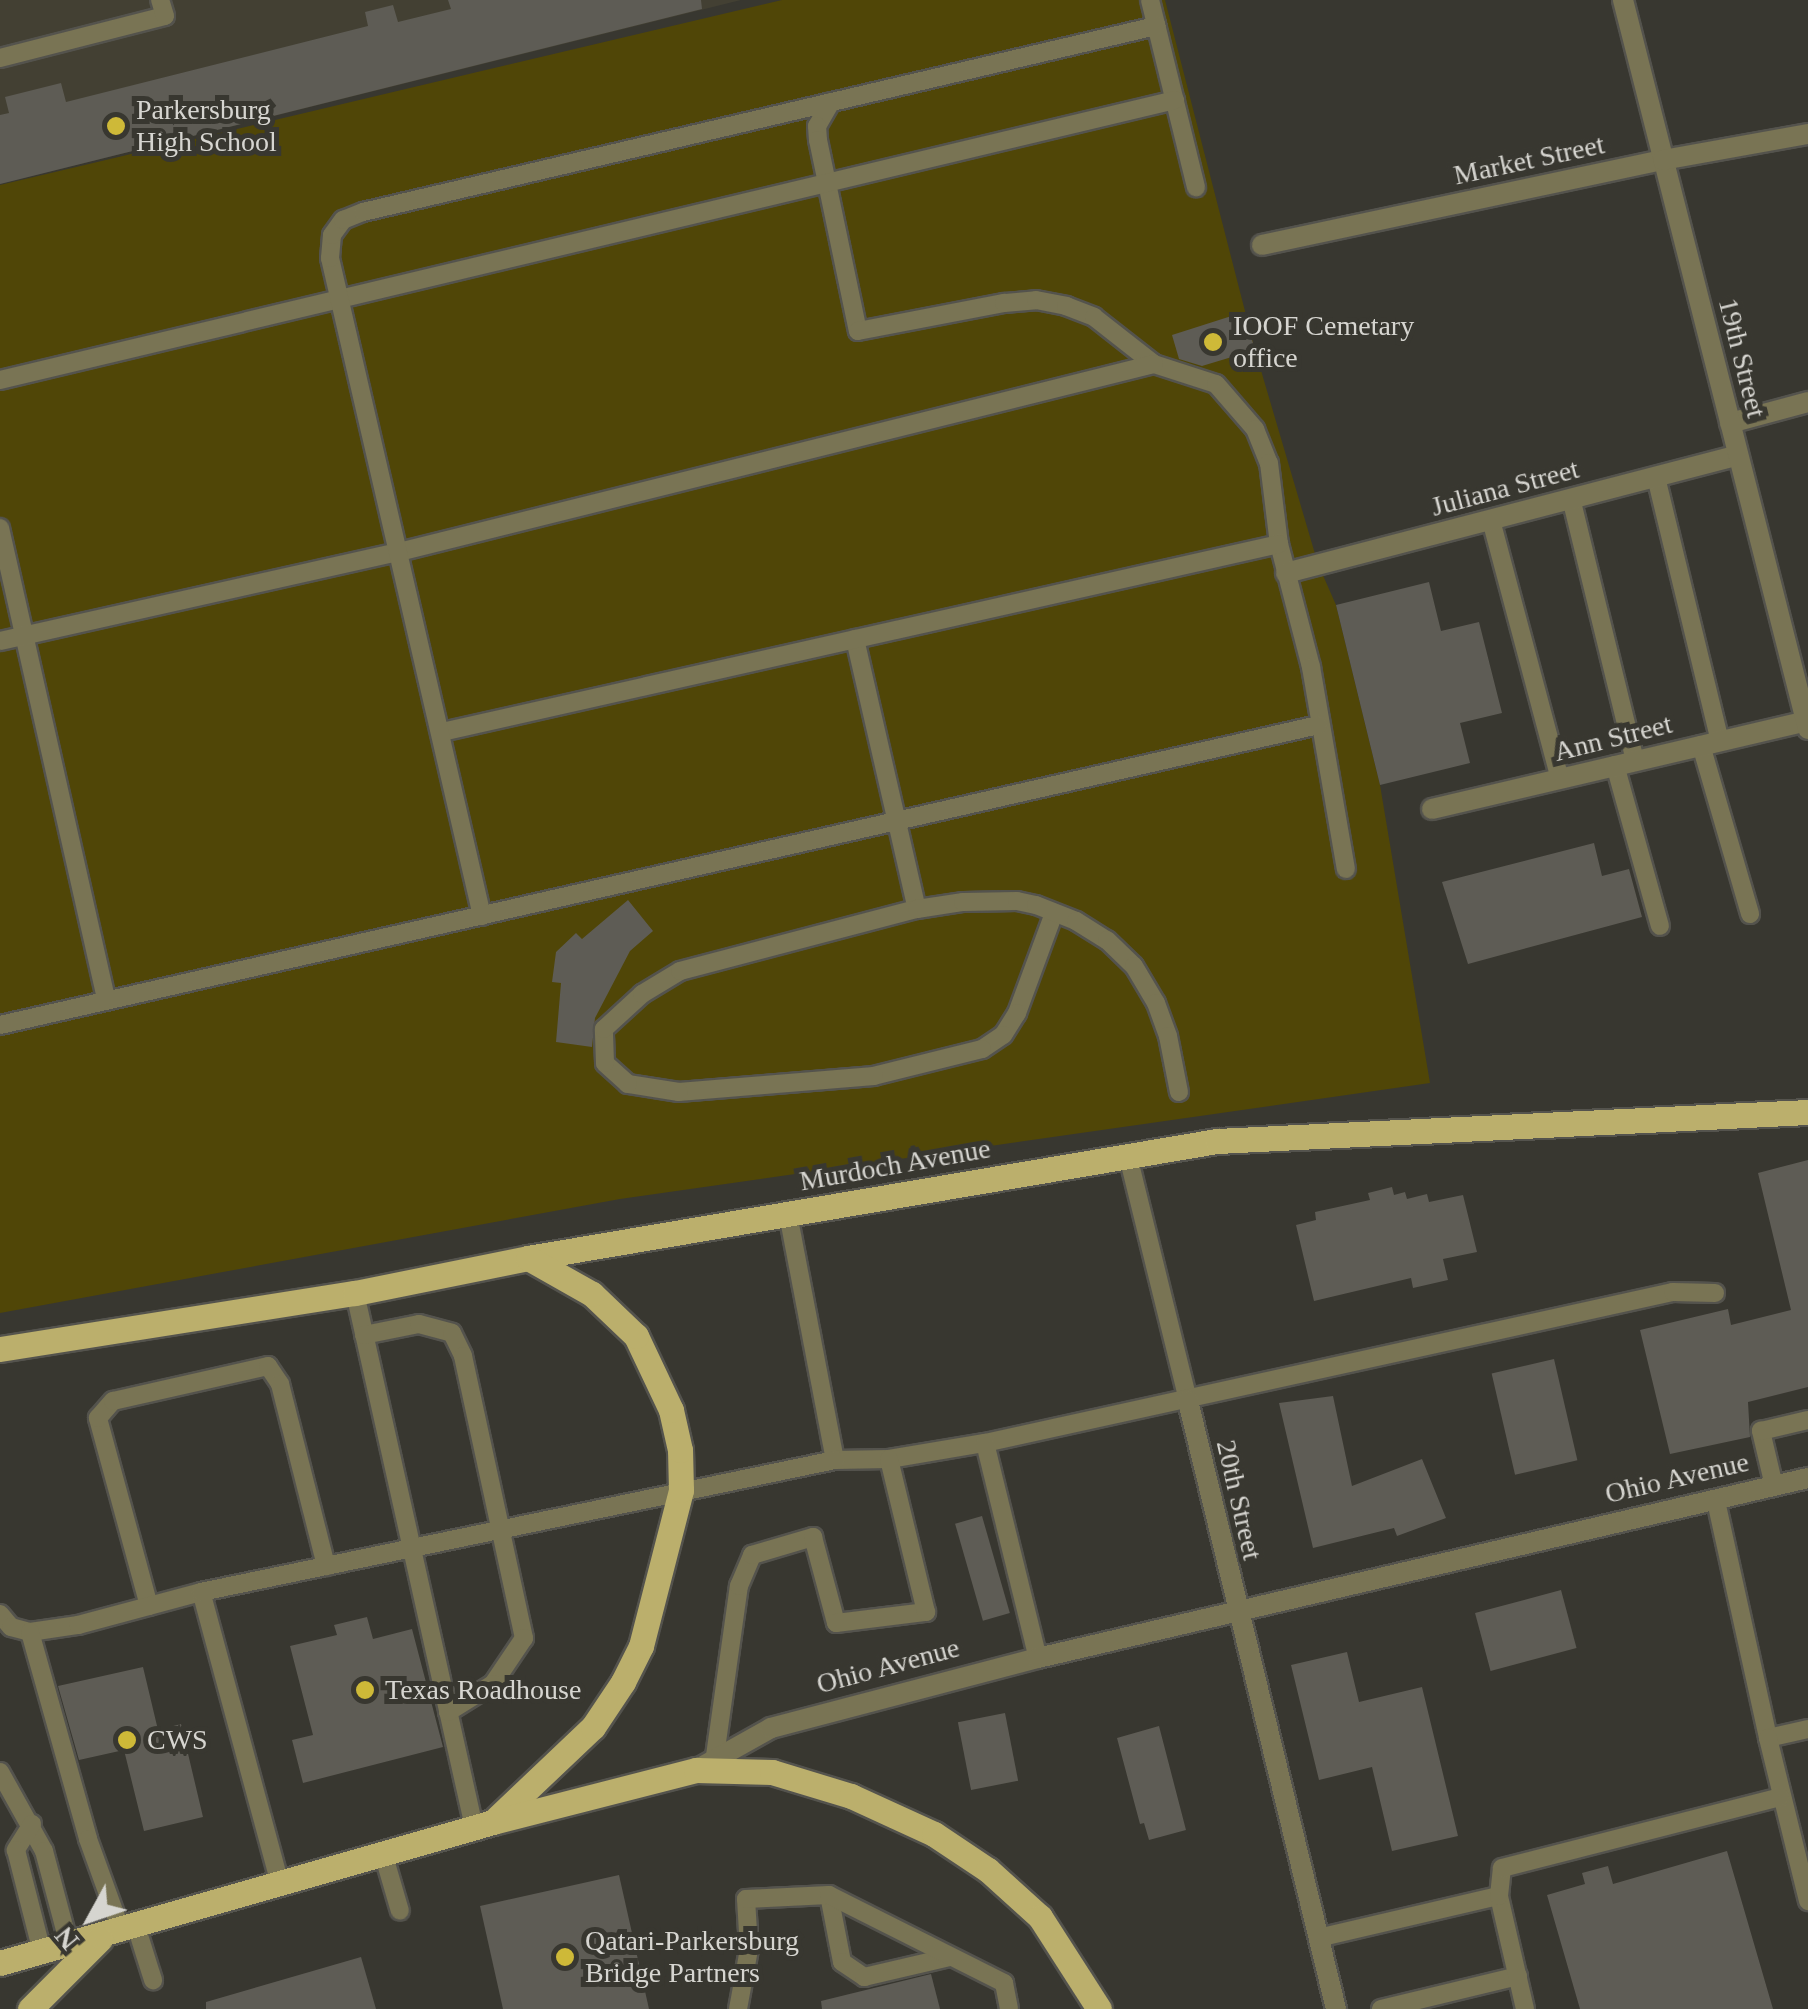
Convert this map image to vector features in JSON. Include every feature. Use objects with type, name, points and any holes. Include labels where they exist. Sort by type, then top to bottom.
[{"type":"main road","name":"Murdoch Avenue","points":[[0,1349],[356,1293],[528,1258],[1217,1141],[1808,1112]]},
{"type":"main road","points":[[484,1824],[594,1727],[623,1682],[641,1646],[681,1490],[680,1450],[671,1410],[636,1336],[592,1294],[528,1258]]},
{"type":"main road","points":[[705,1763],[772,1772],[851,1796],[934,1834],[988,1870],[1040,1917],[1100,2009]]},
{"type":"main road","name":"Ohio Avenue","points":[[0,1963],[705,1763]]},
{"type":"main road","points":[[30,2009],[121,1930]]},
{"type":"street","name":"19th Street","points":[[1623,0],[1807,725]]},
{"type":"street","name":"Market Street","points":[[1262,244],[1663,160],[1808,134]]},
{"type":"street","points":[[1730,423],[1808,402]]},
{"type":"street","name":"Juliana Street","points":[[1286,573],[1738,455]]},
{"type":"street","name":"Ann Street","points":[[1432,808],[1710,743],[1807,725]]},
{"type":"street","name":"20th Street","points":[[1188,1401],[1336,2009]]},
{"type":"street","name":"Ohio Avenue","points":[[705,1763],[771,1728],[1038,1658],[1808,1478]]},
{"type":"lane","points":[[0,58],[164,16],[160,0]]},
{"type":"lane","points":[[1150,0],[1196,187]]},
{"type":"lane","points":[[482,916],[330,258],[332,235],[344,220],[363,212],[1156,26]]},
{"type":"lane","points":[[0,380],[1174,100]]},
{"type":"lane","points":[[831,102],[817,126],[830,214],[858,331],[1036,300],[1066,306],[1094,317],[1154,364],[1216,384],[1256,429],[1269,462],[1279,544],[1312,667],[1318,725],[1346,869]]},
{"type":"lane","points":[[0,642],[399,552],[1154,364]]},
{"type":"lane","points":[[1656,477],[1710,743],[1750,914]]},
{"type":"lane","points":[[1570,498],[1660,926]]},
{"type":"lane","points":[[1491,520],[1560,779]]},
{"type":"lane","points":[[0,528],[106,1000]]},
{"type":"lane","points":[[442,732],[1279,544]]},
{"type":"lane","points":[[855,639],[917,909]]},
{"type":"lane","points":[[0,1025],[1318,725]]},
{"type":"lane","points":[[1054,913],[1017,1013],[1003,1035],[982,1048],[874,1076],[679,1092],[628,1084],[605,1063],[604,1029],[642,994],[680,971],[917,909],[963,902],[1018,901],[1054,913],[1107,940],[1134,966],[1156,1003],[1168,1036],[1178,1092]]},
{"type":"lane","points":[[1128,1156],[1188,1401]]},
{"type":"lane","points":[[788,1214],[835,1460]]},
{"type":"lane","points":[[0,1614],[11,1627],[30,1632],[681,1490],[835,1460],[890,1460],[986,1444],[1674,1292],[1715,1293]]},
{"type":"lane","points":[[356,1293],[448,1712],[484,1824]]},
{"type":"lane","points":[[364,1335],[419,1324],[452,1333],[462,1356],[524,1638],[493,1684],[448,1712]]},
{"type":"lane","points":[[149,1606],[98,1418],[113,1401],[268,1366],[280,1384],[326,1566]]},
{"type":"lane","points":[[1774,1486],[1761,1430],[1808,1420]]},
{"type":"lane","points":[[986,1444],[1038,1658]]},
{"type":"lane","points":[[705,1763],[739,1586],[752,1555],[813,1537],[836,1623],[926,1612],[890,1460]]},
{"type":"lane","points":[[1716,1501],[1780,1796],[1808,1901]]},
{"type":"lane","points":[[201,1592],[280,1884]]},
{"type":"lane","points":[[30,1632],[88,1839],[121,1930],[153,1980]]},
{"type":"lane","points":[[1768,1738],[1808,1729]]},
{"type":"lane","points":[[2,1780],[32,1824],[44,1850],[69,1944]]},
{"type":"lane","points":[[1525,2009],[1499,1896],[1502,1868],[1780,1796]]},
{"type":"lane","points":[[32,1824],[18,1840],[16,1850],[42,1952]]},
{"type":"lane","points":[[383,1854],[400,1911]]},
{"type":"lane","points":[[829,1895],[842,1962],[864,1977],[950,1957]]},
{"type":"lane","points":[[738,2008],[748,1949],[746,1899],[829,1895],[1004,1983],[1009,2009]]},
{"type":"lane","points":[[1318,1938],[1499,1896]]},
{"type":"lane","points":[[1382,2009],[1518,1976]]},
{"type":"shaded area","name":"Parkersburg High School","points":[[0,0],[741,0],[0,184]]},
{"type":"shaded area","points":[[782,0],[1165,0],[1255,350],[1318,564],[1336,605],[1380,785],[1430,1083],[620,1199],[0,1313],[0,185]]},
{"type":"building","name":"Parkersburg High School","points":[[448,0],[701,0],[702,9],[0,184],[0,115],[9,113],[5,97],[61,83],[66,102],[368,26],[365,12],[393,5],[398,22],[451,9]]},
{"type":"building","name":"IOOF Cemetary office","points":[[1244,312],[1255,350],[1202,366],[1179,359],[1172,335]]},
{"type":"building","points":[[1429,582],[1441,631],[1479,622],[1502,713],[1460,723],[1470,763],[1380,785],[1336,605]]},
{"type":"building","points":[[1594,843],[1602,876],[1629,869],[1642,917],[1468,964],[1442,882]]},
{"type":"building","points":[[628,900],[653,931],[630,951],[595,1018],[592,1047],[556,1042],[561,983],[552,982],[556,952],[576,933],[582,939]]},
{"type":"building","points":[[1808,1160],[1808,1387],[1748,1402],[1750,1437],[1670,1454],[1640,1330],[1728,1309],[1731,1325],[1791,1310],[1758,1173]]},
{"type":"building","points":[[1392,1187],[1394,1195],[1405,1192],[1407,1199],[1427,1194],[1429,1202],[1463,1195],[1477,1252],[1443,1259],[1448,1280],[1413,1288],[1411,1278],[1314,1301],[1296,1225],[1316,1220],[1315,1212],[1370,1200],[1368,1193]]},
{"type":"building","points":[[1554,1359],[1577,1460],[1515,1475],[1492,1373]]},
{"type":"building","points":[[1333,1396],[1352,1486],[1422,1459],[1446,1518],[1397,1536],[1394,1528],[1313,1548],[1279,1403]]},
{"type":"building","points":[[982,1516],[1010,1613],[983,1621],[955,1524]]},
{"type":"building","points":[[1561,1590],[1577,1648],[1491,1671],[1475,1613]]},
{"type":"building","name":"Texas Roadhouse","points":[[367,1617],[373,1639],[412,1629],[443,1747],[303,1783],[292,1740],[313,1735],[290,1646],[337,1635],[334,1625]]},
{"type":"building","points":[[1347,1652],[1359,1702],[1422,1687],[1458,1836],[1392,1851],[1372,1767],[1319,1780],[1291,1665]]},
{"type":"building","name":"CWS","points":[[143,1667],[158,1730],[181,1724],[203,1817],[144,1831],[124,1750],[79,1760],[58,1686]]},
{"type":"building","points":[[1005,1713],[1018,1781],[971,1790],[958,1722]]},
{"type":"building","points":[[1159,1726],[1186,1830],[1149,1840],[1144,1823],[1140,1824],[1117,1738]]},
{"type":"building","points":[[1727,1851],[1773,2009],[1580,2009],[1547,1895],[1585,1884],[1582,1873],[1608,1866],[1613,1884]]},
{"type":"building","name":"Qatari-Parkersburg Bridge Partners","points":[[619,1875],[649,2009],[503,2009],[480,1906]]},
{"type":"building","points":[[361,1957],[376,2009],[206,2009],[206,2002]]},
{"type":"building","points":[[931,1974],[940,2009],[822,2009],[821,2001]]},
{"type":"place","name":"Parkersburg High School","points":[[116,126]]},
{"type":"place","name":"IOOF Cemetary office","points":[[1213,342]]},
{"type":"place","name":"Texas Roadhouse","points":[[365,1690]]},
{"type":"place","name":"CWS","points":[[127,1740]]},
{"type":"place","name":"Qatari-Parkersburg Bridge Partners","points":[[565,1957]]}]
